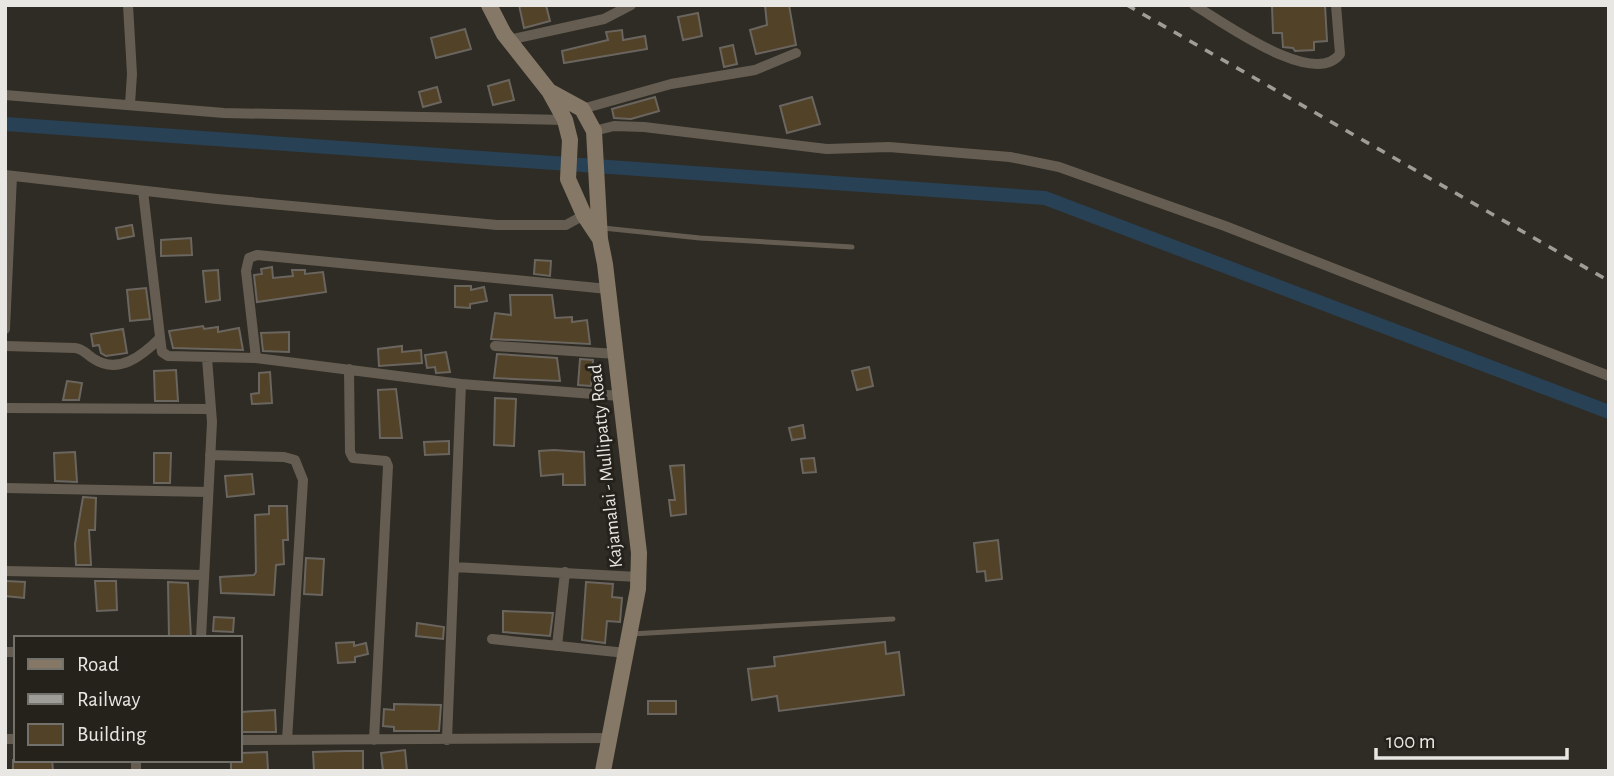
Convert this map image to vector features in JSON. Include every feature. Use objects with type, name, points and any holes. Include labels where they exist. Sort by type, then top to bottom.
[{"type":"main road","name":"Kajamalai - Mullipatty Road","points":[[489,5],[508,40],[549,91],[565,120],[570,140],[568,179],[584,215],[600,233]]},
{"type":"main road","name":"Kajamalai - Mullipatty Road","points":[[549,91],[582,109],[594,131],[600,233],[639,553],[638,577],[626,653],[603,771]]},
{"type":"street","points":[[128,5],[132,74],[130,104]]},
{"type":"street","points":[[508,40],[604,19],[631,5]]},
{"type":"street","points":[[1194,5],[1287,58],[1314,66],[1334,61],[1340,54],[1336,5]]},
{"type":"street","points":[[582,109],[671,84],[755,70],[796,53]]},
{"type":"street","points":[[5,94],[224,113],[565,120]]},
{"type":"street","points":[[594,131],[614,126],[644,127],[827,149],[889,147],[938,150],[1010,157],[1059,167],[1225,226],[1609,376]]},
{"type":"street","points":[[5,329],[9,176],[534,227],[566,225],[584,215]]},
{"type":"street","points":[[143,191],[162,352],[168,356],[256,358],[461,384],[620,396]]},
{"type":"street","points":[[256,358],[246,271],[249,258],[257,255],[608,289]]},
{"type":"street","points":[[5,346],[82,349],[96,361],[121,364],[145,353],[160,338]]},
{"type":"street","points":[[495,346],[615,354]]},
{"type":"street","points":[[201,636],[211,409],[207,358]]},
{"type":"street","points":[[349,369],[350,452],[353,458],[386,461],[388,466],[374,740]]},
{"type":"street","points":[[447,740],[461,384]]},
{"type":"street","points":[[5,408],[211,409]]},
{"type":"street","points":[[210,455],[284,457],[295,460],[300,468],[303,480],[287,740]]},
{"type":"street","points":[[5,488],[208,492]]},
{"type":"street","points":[[454,567],[638,577]]},
{"type":"street","points":[[5,571],[204,575]]},
{"type":"street","points":[[557,646],[565,572]]},
{"type":"street","points":[[492,639],[626,653]]},
{"type":"street","points":[[242,740],[610,738]]},
{"type":"lane","points":[[600,233],[852,247]]},
{"type":"lane","points":[[629,634],[893,618]]},
{"type":"building","points":[[519,5],[546,5],[550,21],[524,28]]},
{"type":"building","points":[[765,5],[789,5],[796,45],[756,54],[750,30],[767,25]]},
{"type":"building","points":[[1325,5],[1327,41],[1314,42],[1314,50],[1295,51],[1293,48],[1283,47],[1282,33],[1273,33],[1272,6]]},
{"type":"building","points":[[698,13],[702,36],[683,40],[678,17]]},
{"type":"building","points":[[465,29],[471,49],[436,58],[431,38]]},
{"type":"building","points":[[622,30],[623,40],[645,36],[647,49],[564,63],[562,51],[608,40],[606,32]]},
{"type":"building","points":[[733,45],[737,64],[724,67],[720,48]]},
{"type":"building","points":[[509,80],[514,100],[493,105],[488,86]]},
{"type":"building","points":[[437,87],[441,102],[423,107],[419,92]]},
{"type":"building","points":[[655,97],[659,111],[631,119],[614,118],[612,109]]},
{"type":"building","points":[[812,97],[820,124],[787,133],[780,106]]},
{"type":"building","points":[[132,225],[134,236],[118,239],[116,228]]},
{"type":"building","points":[[191,238],[192,255],[161,256],[161,240]]},
{"type":"building","points":[[535,260],[551,261],[550,276],[534,274]]},
{"type":"building","points":[[272,267],[273,278],[293,276],[292,270],[305,270],[305,274],[323,272],[326,292],[257,302],[254,275],[262,274],[261,269]]},
{"type":"building","points":[[218,270],[220,300],[206,302],[203,271]]},
{"type":"building","points":[[455,286],[471,286],[471,290],[484,287],[487,301],[470,304],[470,308],[455,307]]},
{"type":"building","points":[[146,288],[150,319],[130,321],[127,290]]},
{"type":"building","points":[[510,295],[552,295],[555,318],[572,317],[572,322],[587,320],[590,344],[491,339],[495,313],[511,315]]},
{"type":"building","points":[[203,326],[204,329],[218,327],[218,332],[239,328],[243,350],[173,348],[169,331]]},
{"type":"building","points":[[123,329],[127,353],[106,356],[101,353],[99,345],[93,346],[91,334]]},
{"type":"building","points":[[289,332],[289,352],[263,351],[261,333]]},
{"type":"building","points":[[402,346],[402,352],[421,350],[422,363],[379,366],[378,349]]},
{"type":"building","points":[[446,352],[450,372],[436,373],[435,367],[427,368],[425,355]]},
{"type":"building","points":[[497,354],[557,358],[560,381],[494,378]]},
{"type":"building","points":[[580,359],[593,360],[591,386],[578,385]]},
{"type":"building","points":[[869,367],[873,386],[857,390],[852,371]]},
{"type":"building","points":[[176,370],[178,401],[155,401],[154,371]]},
{"type":"building","points":[[270,372],[272,403],[252,404],[251,394],[259,393],[259,373]]},
{"type":"building","points":[[67,381],[82,383],[79,400],[63,400]]},
{"type":"building","points":[[396,389],[402,438],[380,438],[378,390]]},
{"type":"building","points":[[495,398],[516,399],[514,446],[494,445]]},
{"type":"building","points":[[803,425],[805,438],[792,440],[789,428]]},
{"type":"building","points":[[449,441],[449,454],[425,455],[424,442]]},
{"type":"building","points":[[539,451],[584,452],[585,485],[563,485],[563,474],[541,476]]},
{"type":"building","points":[[75,452],[77,482],[55,481],[54,453]]},
{"type":"building","points":[[154,453],[171,453],[170,483],[154,483]]},
{"type":"building","points":[[814,458],[816,472],[803,473],[801,459]]},
{"type":"building","points":[[684,465],[686,514],[671,516],[669,500],[675,500],[670,466]]},
{"type":"building","points":[[252,474],[254,494],[227,497],[225,476]]},
{"type":"building","points":[[83,497],[96,498],[95,530],[89,530],[91,565],[76,565],[75,544]]},
{"type":"building","points":[[269,506],[287,506],[288,540],[283,540],[284,564],[276,565],[274,595],[221,593],[220,577],[254,575],[256,572],[255,515],[269,514]]},
{"type":"building","points":[[998,540],[1002,579],[986,581],[985,571],[977,572],[974,543]]},
{"type":"building","points":[[306,558],[324,559],[322,595],[304,594]]},
{"type":"building","points":[[6,581],[25,582],[24,598],[5,596]]},
{"type":"building","points":[[95,581],[116,581],[117,610],[97,611]]},
{"type":"building","points":[[168,582],[188,583],[191,636],[169,636]]},
{"type":"building","points":[[586,582],[613,584],[612,597],[622,598],[620,622],[607,621],[605,643],[582,640]]},
{"type":"building","points":[[503,611],[553,613],[550,636],[503,632]]},
{"type":"building","points":[[214,617],[234,618],[233,632],[213,631]]},
{"type":"building","points":[[417,623],[444,627],[443,639],[416,636]]},
{"type":"building","points":[[354,642],[354,646],[366,643],[368,654],[355,657],[355,662],[338,663],[336,643]]},
{"type":"building","points":[[885,642],[886,654],[899,652],[904,695],[779,711],[777,696],[752,700],[748,669],[775,666],[774,657]]},
{"type":"building","points":[[648,701],[676,701],[676,714],[648,714]]},
{"type":"building","points":[[394,704],[441,705],[439,731],[394,731],[394,727],[383,726],[384,709],[394,710]]},
{"type":"building","points":[[275,710],[276,732],[242,732],[242,712]]},
{"type":"building","points":[[405,750],[407,771],[383,771],[381,753]]},
{"type":"building","points":[[363,751],[363,771],[314,771],[313,752]]},
{"type":"building","points":[[267,752],[268,771],[231,771],[231,762],[242,762],[242,753]]},
{"type":"building","points":[[13,760],[52,762],[53,771],[13,771]]},
{"type":"waterway","points":[[5,124],[1045,198],[1609,412]]},
{"type":"railway","points":[[1127,5],[1609,281]]}]
